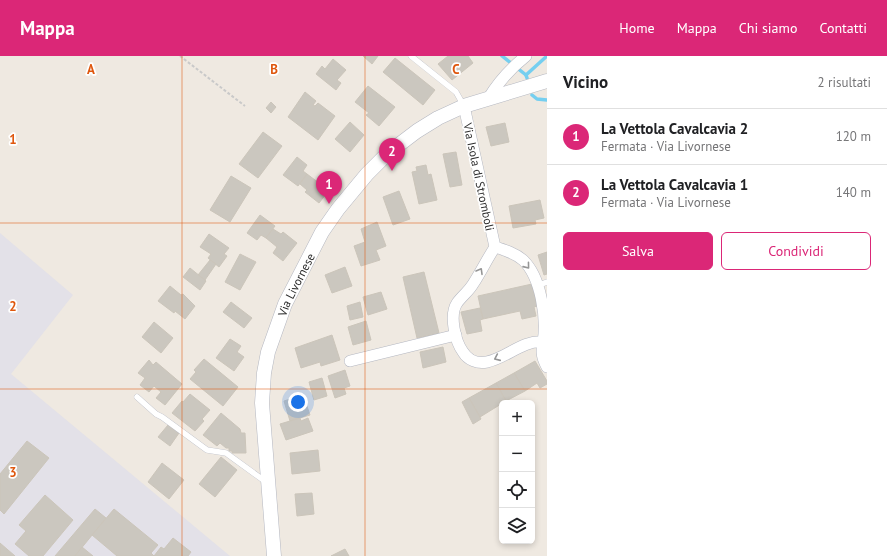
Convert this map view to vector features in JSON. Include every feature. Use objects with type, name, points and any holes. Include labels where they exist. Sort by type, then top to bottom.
[{"type":"street","points":[[488,98],[495,88],[519,63]]},
{"type":"street","name":"Via Livornese","points":[[274,556],[262,403],[264,373],[268,352],[285,304],[322,232],[338,209],[380,160],[417,130],[464,106],[547,81]]},
{"type":"street","name":"Via Isola di Stromboli","points":[[464,106],[495,247],[472,286],[456,304],[453,316],[456,335],[462,351],[467,358],[476,362],[485,362],[495,359],[525,344],[536,341],[543,342]]},
{"type":"street","name":"Via Isola di Stromboli","points":[[495,247],[508,251],[523,261],[543,283],[547,318],[542,357],[547,367]]},
{"type":"street","points":[[350,361],[456,335]]},
{"type":"lane","points":[[410,56],[456,92],[464,106]]},
{"type":"lane","points":[[136,397],[156,414],[162,416],[207,450],[226,453],[268,484]]},
{"type":"path","points":[[180,56],[245,106]]},
{"type":"shaded area","points":[[0,233],[73,295],[11,374],[230,556],[0,556]]},
{"type":"building","points":[[363,56],[378,56],[372,64]]},
{"type":"building","points":[[448,56],[468,56],[473,63],[452,80],[438,64]]},
{"type":"building","points":[[395,58],[435,90],[423,105],[383,72]]},
{"type":"building","points":[[333,59],[346,70],[337,80],[341,83],[336,90],[316,74],[322,66],[325,69]]},
{"type":"building","points":[[368,86],[395,107],[379,126],[366,115],[369,113],[355,102]]},
{"type":"building","points":[[305,92],[316,101],[313,105],[315,106],[318,103],[335,116],[318,140],[288,117]]},
{"type":"building","points":[[271,102],[276,107],[271,113],[266,108]]},
{"type":"building","points":[[350,122],[364,135],[350,152],[335,139]]},
{"type":"building","points":[[505,123],[509,142],[491,146],[486,127]]},
{"type":"building","points":[[263,132],[282,146],[258,178],[239,164]]},
{"type":"building","points":[[456,152],[462,185],[450,187],[443,154]]},
{"type":"building","points":[[297,157],[307,165],[303,171],[307,174],[298,186],[283,175]]},
{"type":"building","points":[[426,165],[428,175],[431,174],[437,200],[419,204],[412,172],[417,171],[416,167]]},
{"type":"building","points":[[307,174],[319,183],[323,177],[333,185],[319,203],[305,192],[307,190],[300,184]]},
{"type":"building","points":[[231,176],[251,188],[230,222],[210,210]]},
{"type":"building","points":[[399,191],[410,219],[393,225],[383,197]]},
{"type":"building","points":[[540,200],[544,218],[535,220],[536,224],[513,228],[509,206]]},
{"type":"building","points":[[260,215],[275,226],[266,238],[261,235],[257,240],[247,233]]},
{"type":"building","points":[[377,222],[386,246],[376,250],[380,260],[361,266],[354,246],[365,242],[361,229]]},
{"type":"building","points":[[273,229],[281,234],[283,232],[297,243],[283,261],[273,253],[277,247],[266,238]]},
{"type":"building","points":[[209,234],[229,248],[224,254],[227,256],[219,267],[208,258],[211,254],[200,247]]},
{"type":"building","points":[[547,252],[547,274],[544,275],[538,255]]},
{"type":"building","points":[[240,254],[256,262],[240,290],[225,282]]},
{"type":"building","points":[[210,260],[216,264],[205,280],[198,275]]},
{"type":"building","points":[[345,267],[352,286],[332,293],[325,275]]},
{"type":"building","points":[[190,268],[206,281],[200,290],[183,277]]},
{"type":"building","points":[[424,272],[439,333],[417,338],[403,277]]},
{"type":"building","points":[[532,284],[537,306],[534,307],[536,316],[522,319],[520,311],[483,319],[478,296]]},
{"type":"building","points":[[170,286],[181,295],[183,294],[195,306],[185,319],[158,301]]},
{"type":"building","points":[[381,292],[387,309],[368,315],[363,297]]},
{"type":"building","points":[[231,302],[252,318],[244,328],[223,312]]},
{"type":"building","points":[[360,302],[363,317],[350,320],[347,306]]},
{"type":"building","points":[[480,308],[483,319],[480,320],[482,331],[467,334],[461,312]]},
{"type":"building","points":[[366,321],[371,340],[353,345],[348,327]]},
{"type":"building","points":[[154,322],[173,338],[161,353],[142,337]]},
{"type":"building","points":[[332,335],[340,360],[321,366],[320,362],[301,368],[295,348]]},
{"type":"building","points":[[230,339],[241,346],[237,352],[244,357],[234,371],[216,358]]},
{"type":"building","points":[[443,347],[446,362],[423,368],[420,352]]},
{"type":"building","points":[[204,359],[238,387],[223,406],[190,379],[196,372],[194,370]]},
{"type":"building","points":[[149,360],[153,365],[156,362],[182,384],[165,405],[156,398],[161,392],[154,386],[149,392],[140,385],[145,378],[138,373]]},
{"type":"building","points":[[535,361],[547,381],[547,384],[540,388],[537,383],[525,391],[514,373]]},
{"type":"building","points":[[345,370],[350,386],[344,388],[346,394],[335,398],[328,376]]},
{"type":"building","points":[[514,373],[525,391],[505,400],[496,383]]},
{"type":"building","points":[[322,378],[327,396],[314,400],[309,382]]},
{"type":"building","points":[[496,383],[505,400],[499,400],[499,405],[480,417],[469,398]]},
{"type":"building","points":[[190,394],[210,410],[202,419],[204,421],[195,431],[172,413]]},
{"type":"building","points":[[303,395],[310,415],[290,421],[284,401]]},
{"type":"building","points":[[469,398],[481,419],[473,424],[462,402]]},
{"type":"building","points":[[221,413],[240,429],[241,433],[245,433],[246,453],[232,453],[232,451],[229,451],[229,448],[226,448],[220,443],[217,446],[203,435]]},
{"type":"building","points":[[300,418],[301,421],[308,418],[313,431],[286,440],[280,424]]},
{"type":"building","points":[[168,425],[179,433],[170,446],[158,437]]},
{"type":"building","points":[[27,441],[49,458],[4,514],[0,510],[0,474]]},
{"type":"building","points":[[318,450],[320,471],[292,474],[290,453]]},
{"type":"building","points":[[221,457],[237,470],[215,497],[199,484]]},
{"type":"building","points":[[162,463],[184,480],[169,499],[148,482]]},
{"type":"building","points":[[312,493],[314,514],[297,516],[295,494]]},
{"type":"building","points":[[45,495],[73,520],[43,556],[29,556],[15,544],[26,531],[19,525]]},
{"type":"building","points":[[95,509],[106,518],[75,556],[55,556]]},
{"type":"building","points":[[114,509],[158,545],[151,553],[154,556],[117,556],[92,535]]},
{"type":"building","points":[[173,538],[191,552],[188,556],[154,556],[161,547],[164,549]]},
{"type":"building","points":[[0,543],[15,556],[0,556]]},
{"type":"building","points":[[82,547],[93,556],[75,556]]},
{"type":"building","points":[[345,549],[349,556],[331,556]]},
{"type":"waterway","points":[[502,56],[526,75],[527,78]]},
{"type":"waterway","points":[[526,75],[547,56]]},
{"type":"waterway","points":[[532,95],[537,99],[547,100]]},
{"type":"place","name":"La Vettola Cavalcavia 1","points":[[392,171]]},
{"type":"place","name":"La Vettola Cavalcavia 2","points":[[329,204]]}]
